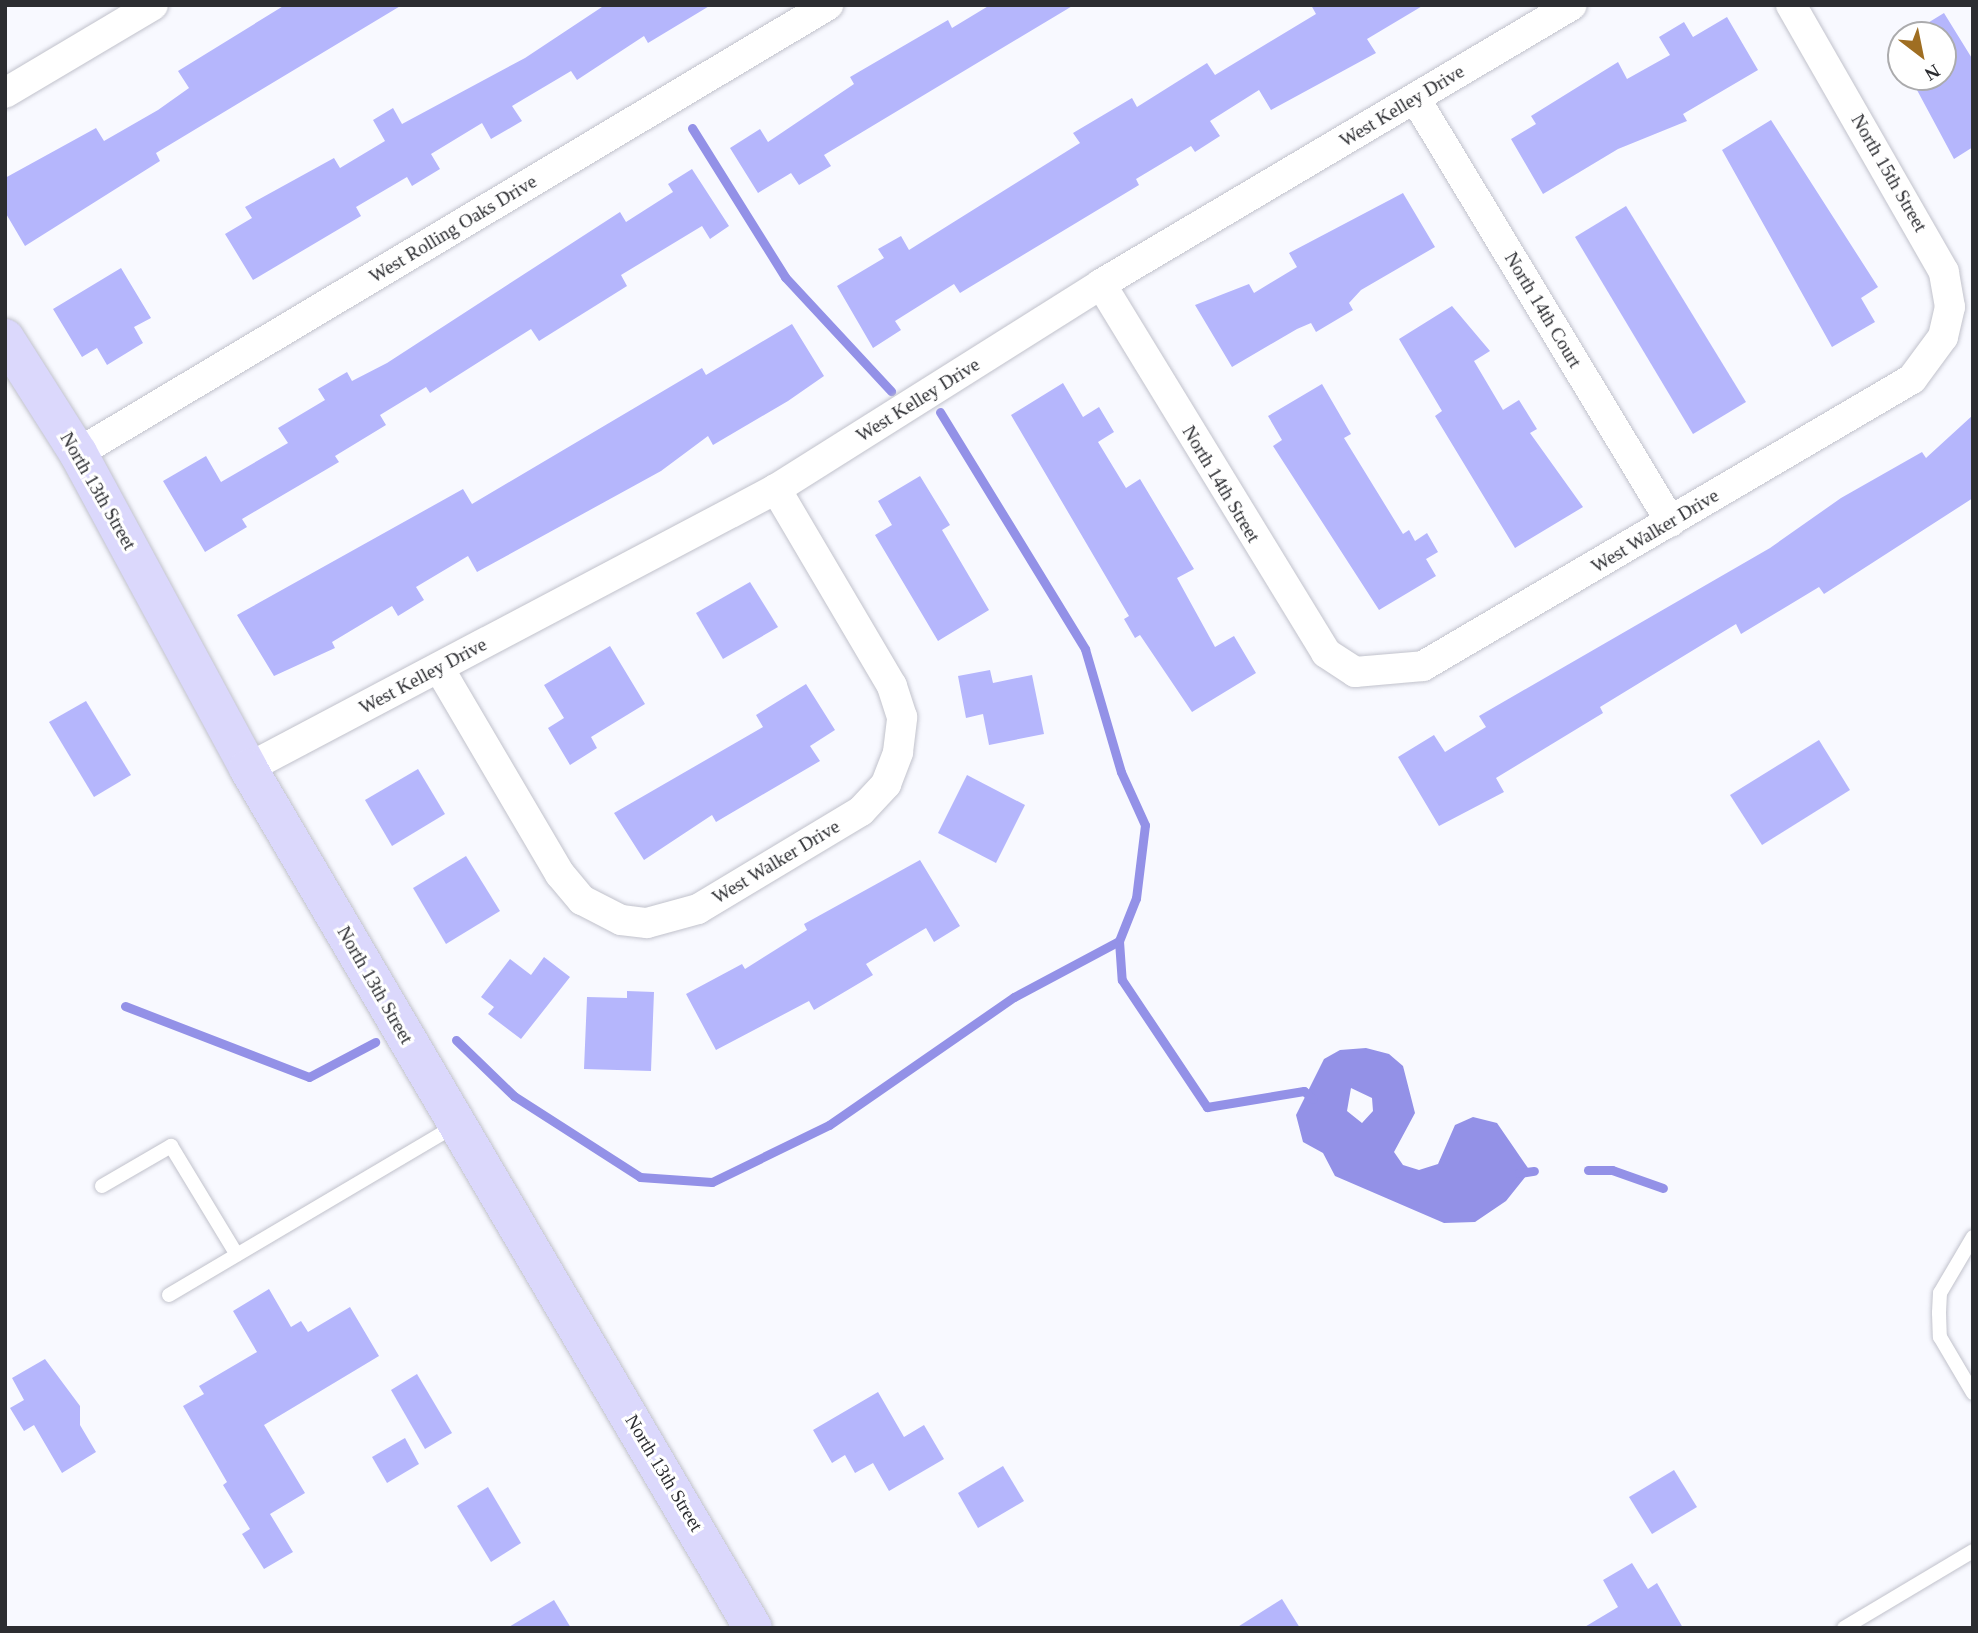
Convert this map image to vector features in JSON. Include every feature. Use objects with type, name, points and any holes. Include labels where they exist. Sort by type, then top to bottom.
[{"type":"street","points":[[5,93],[153,5]]},
{"type":"street","name":"West Rolling Oaks Drive","points":[[78,453],[828,5]]},
{"type":"street","name":"West Kelley Drive","points":[[248,768],[776,489],[1101,284],[1572,5]]},
{"type":"street","name":"North 15th Street","points":[[1791,5],[1944,272],[1950,307],[1936,349]]},
{"type":"street","name":"North 14th Court","points":[[1415,98],[1671,522]]},
{"type":"street","name":"North 14th Street","points":[[1101,284],[1304,623],[1326,653],[1355,672]]},
{"type":"street","name":"North 13th Street","points":[[7,347],[78,453],[248,768],[753,1628]]},
{"type":"street","name":"West Walker Drive","points":[[1355,672],[1406,671],[1441,658],[1912,379],[1936,349]]},
{"type":"street","name":"West Walker Drive","points":[[439,668],[560,874],[592,907],[621,920],[683,916],[845,822],[880,791],[898,752],[902,717],[892,686],[776,489]]},
{"type":"lane","points":[[169,1295],[457,1124]]},
{"type":"lane","points":[[102,1186],[171,1146],[237,1255]]},
{"type":"lane","points":[[1973,1237],[1940,1293],[1939,1313],[1940,1337],[1973,1394]]},
{"type":"lane","points":[[1844,1628],[1973,1551]]},
{"type":"shaded area","points":[[1366,1048],[1389,1054],[1403,1066],[1415,1113],[1394,1152],[1403,1165],[1419,1170],[1438,1164],[1455,1125],[1473,1117],[1497,1123],[1530,1171],[1506,1201],[1475,1222],[1444,1223],[1335,1176],[1323,1153],[1303,1142],[1296,1115],[1324,1059],[1340,1050]],"holes":[[[1351,1088],[1372,1098],[1373,1111],[1362,1123],[1347,1111]]]},
{"type":"building","points":[[285,5],[402,5],[156,153],[160,161],[25,246],[5,212],[5,178],[96,128],[104,141],[158,110],[189,88],[178,71]]},
{"type":"building","points":[[605,5],[711,5],[648,43],[644,36],[577,80],[571,71],[512,106],[522,121],[491,139],[482,123],[431,154],[440,169],[412,186],[407,177],[356,207],[361,216],[253,280],[225,234],[252,218],[245,207],[334,158],[340,168],[385,141],[373,120],[393,108],[402,124],[525,58]]},
{"type":"building","points":[[990,5],[1074,5],[824,155],[831,166],[799,185],[791,173],[758,193],[730,148],[760,129],[768,142],[854,84],[850,77],[948,20],[952,28]]},
{"type":"building","points":[[1311,5],[1424,5],[1367,39],[1376,53],[1271,110],[1259,90],[1210,121],[1220,136],[1195,152],[1191,146],[1136,179],[1139,185],[960,293],[954,284],[895,321],[901,330],[873,348],[837,286],[884,258],[878,249],[901,236],[909,250],[1080,143],[1073,133],[1132,98],[1137,107],[1207,63],[1215,75],[1316,14]]},
{"type":"building","points":[[1944,13],[1949,21],[1931,21]]},
{"type":"building","points":[[1727,17],[1758,70],[1683,114],[1687,121],[1618,149],[1543,194],[1511,139],[1536,124],[1531,116],[1618,62],[1627,79],[1670,55],[1659,37],[1684,22],[1693,37]]},
{"type":"building","points":[[1957,34],[1973,60],[1973,147],[1954,159],[1918,91],[1957,91]]},
{"type":"building","points":[[1771,120],[1878,287],[1861,298],[1875,322],[1832,347],[1722,150]]},
{"type":"building","points":[[692,169],[729,226],[710,239],[702,226],[621,275],[627,286],[539,341],[531,329],[430,393],[426,387],[380,415],[386,425],[335,456],[339,462],[242,519],[247,527],[205,552],[163,481],[206,456],[221,482],[288,443],[278,428],[325,400],[318,389],[347,372],[352,381],[387,363],[620,212],[626,222],[673,192],[668,184]]},
{"type":"building","points":[[1403,193],[1435,247],[1361,290],[1349,303],[1353,310],[1316,332],[1311,323],[1232,367],[1195,305],[1249,284],[1254,293],[1297,267],[1289,253]]},
{"type":"building","points":[[1626,206],[1746,402],[1693,434],[1575,237]]},
{"type":"building","points":[[121,268],[151,318],[134,327],[143,343],[107,365],[97,348],[82,357],[53,309]]},
{"type":"building","points":[[1452,306],[1490,351],[1474,361],[1503,410],[1519,400],[1537,429],[1530,433],[1583,507],[1515,548],[1435,416],[1442,411],[1399,339]]},
{"type":"building","points":[[792,324],[824,376],[788,401],[713,445],[708,436],[661,471],[477,572],[468,556],[416,587],[424,600],[398,616],[392,606],[332,642],[335,648],[274,676],[237,615],[463,489],[472,504],[702,368],[706,375]]},
{"type":"building","points":[[1063,383],[1083,417],[1099,407],[1114,432],[1098,442],[1126,488],[1140,479],[1194,569],[1177,578],[1215,647],[1234,636],[1256,673],[1192,712],[1140,635],[1135,638],[1124,619],[1129,616],[1011,415]]},
{"type":"building","points":[[1322,384],[1351,434],[1344,438],[1403,534],[1409,530],[1415,541],[1427,533],[1438,552],[1426,559],[1436,576],[1379,610],[1273,446],[1282,440],[1268,416]]},
{"type":"building","points":[[1973,415],[1973,498],[1824,594],[1819,587],[1741,634],[1736,624],[1600,707],[1603,713],[1496,778],[1504,792],[1439,826],[1398,757],[1434,735],[1445,752],[1486,727],[1479,716],[1770,548],[1841,498],[1922,452],[1926,458]]},
{"type":"building","points":[[920,476],[950,525],[942,530],[989,610],[938,641],[875,535],[892,525],[878,501]]},
{"type":"building","points":[[750,582],[778,627],[723,659],[696,613]]},
{"type":"building","points":[[610,646],[645,704],[591,737],[597,748],[570,765],[548,728],[564,718],[544,685]]},
{"type":"building","points":[[990,670],[993,683],[1032,675],[1044,734],[989,745],[983,714],[966,718],[958,676]]},
{"type":"building","points":[[806,684],[835,730],[810,746],[820,761],[716,822],[712,815],[644,860],[614,813],[763,727],[756,715]]},
{"type":"building","points":[[86,701],[131,775],[94,797],[49,722]]},
{"type":"building","points":[[1819,740],[1850,790],[1762,845],[1730,795]]},
{"type":"building","points":[[418,769],[445,814],[392,846],[365,800]]},
{"type":"building","points":[[967,775],[1025,805],[996,863],[938,833]]},
{"type":"building","points":[[466,856],[500,911],[446,944],[413,888]]},
{"type":"building","points":[[920,860],[960,926],[934,942],[926,928],[866,964],[873,975],[814,1010],[809,1001],[716,1050],[686,994],[742,964],[745,969],[807,930],[804,924]]},
{"type":"building","points":[[544,957],[570,977],[521,1039],[488,1014],[494,1007],[481,997],[510,959],[531,975]]},
{"type":"building","points":[[627,991],[654,992],[651,1071],[584,1069],[587,997],[627,998]]},
{"type":"building","points":[[269,1289],[291,1327],[301,1321],[308,1332],[350,1307],[379,1356],[264,1425],[305,1493],[270,1514],[293,1552],[264,1569],[242,1534],[250,1529],[223,1485],[227,1482],[183,1406],[204,1394],[199,1386],[257,1352],[233,1311]]},
{"type":"building","points":[[45,1359],[80,1406],[80,1425],[96,1452],[62,1473],[34,1425],[24,1431],[10,1408],[24,1400],[12,1378]]},
{"type":"building","points":[[417,1374],[452,1433],[425,1449],[391,1390]]},
{"type":"building","points":[[878,1392],[904,1437],[924,1425],[944,1459],[889,1491],[873,1463],[855,1473],[845,1455],[832,1463],[813,1430]]},
{"type":"building","points":[[405,1438],[419,1464],[387,1483],[372,1457]]},
{"type":"building","points":[[1003,1466],[1024,1501],[978,1528],[958,1493]]},
{"type":"building","points":[[1674,1470],[1697,1507],[1652,1534],[1629,1497]]},
{"type":"building","points":[[488,1487],[521,1543],[491,1562],[457,1506]]},
{"type":"building","points":[[1632,1563],[1648,1589],[1657,1583],[1683,1628],[1583,1628],[1618,1607],[1603,1580]]},
{"type":"building","points":[[1282,1599],[1300,1628],[1236,1628]]},
{"type":"building","points":[[554,1600],[571,1628],[507,1628]]},
{"type":"waterway","points":[[692,128],[785,277],[891,391]]},
{"type":"waterway","points":[[940,412],[1085,649],[1121,772],[1145,825],[1136,898],[1119,941],[1122,980],[1207,1107],[1304,1091],[1313,1099]]},
{"type":"waterway","points":[[456,1040],[514,1096],[640,1177],[712,1182],[829,1125],[1014,997],[1119,941]]},
{"type":"waterway","points":[[125,1006],[309,1077],[375,1042]]},
{"type":"waterway","points":[[1588,1170],[1612,1170],[1663,1188]]},
{"type":"waterway","points":[[1519,1173],[1534,1171]]}]
